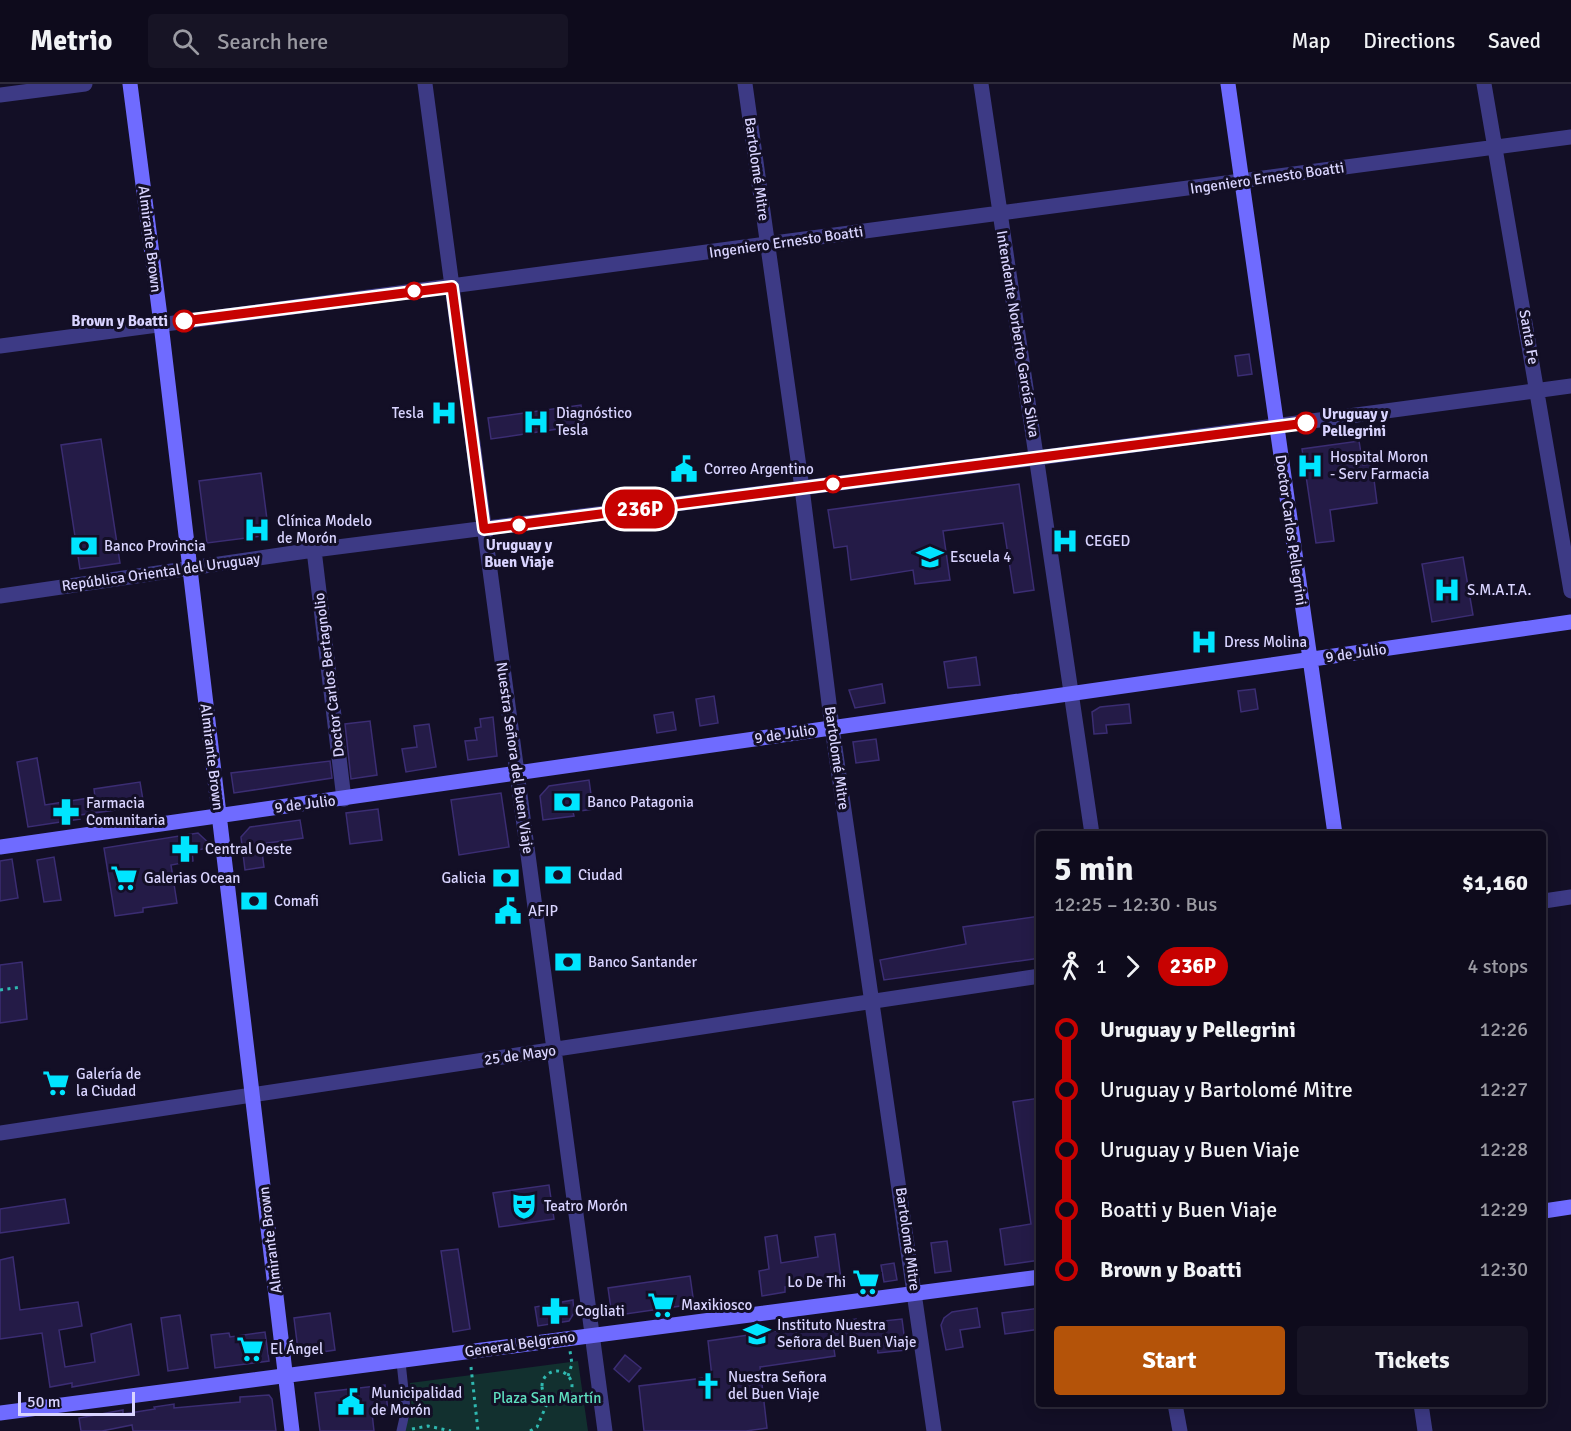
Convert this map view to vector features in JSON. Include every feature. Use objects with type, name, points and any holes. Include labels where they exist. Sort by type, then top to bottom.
[{"type":"street","points":[[0,95],[85,84]]},
{"type":"street","name":"Almirante Brown","points":[[130,84],[161,324],[292,1431]]},
{"type":"street","name":"Nuestra Señora del Buen Viaje","points":[[425,84],[605,1431]]},
{"type":"street","name":"Bartolomé Mitre","points":[[746,84],[802,488],[832,727],[916,1293],[934,1431]]},
{"type":"street","name":"Intendente Norberto García Silva","points":[[981,84],[1092,831]]},
{"type":"street","name":"Doctor Carlos Pellegrini","points":[[1228,84],[1335,831]]},
{"type":"street","name":"Santa Fe","points":[[1484,84],[1571,591]]},
{"type":"street","name":"Ingeniero Ernesto Boatti","points":[[0,346],[1571,137]]},
{"type":"street","name":"República Oriental del Uruguay","points":[[0,596],[314,550],[1277,427],[1571,386]]},
{"type":"street","name":"Doctor Carlos Bertagnolio","points":[[314,550],[344,799]]},
{"type":"street","name":"9 de Julio","points":[[0,847],[1571,622]]},
{"type":"street","points":[[1546,901],[1571,897]]},
{"type":"street","name":"25 de Mayo","points":[[0,1133],[1036,977]]},
{"type":"street","points":[[1546,1211],[1571,1208]]},
{"type":"street","name":"General Belgrano","points":[[0,1413],[1036,1278]]},
{"type":"street","points":[[1176,1407],[1180,1431]]},
{"type":"street","points":[[1421,1407],[1425,1431]]},
{"type":"lane","points":[[401,1362],[406,1409],[401,1431]]},
{"type":"path","points":[[0,990],[22,987]]},
{"type":"path","points":[[470,1350],[478,1431]]},
{"type":"path","points":[[553,1371],[564,1373],[571,1380],[569,1394],[562,1400],[549,1399],[542,1387],[545,1377],[553,1371]]},
{"type":"path","points":[[530,1431],[537,1427],[549,1399]]},
{"type":"path","points":[[409,1431],[428,1426],[451,1431]]},
{"type":"green space","name":"Plaza San Martín","points":[[578,1361],[588,1431],[401,1431],[412,1414],[410,1383]]},
{"type":"building","points":[[1249,354],[1252,374],[1238,376],[1235,356]]},
{"type":"building","name":"Diagnóstico Tesla","points":[[581,405],[584,425],[491,439],[488,418]]},
{"type":"building","points":[[101,439],[120,563],[80,569],[61,445]]},
{"type":"building","points":[[1359,441],[1363,465],[1372,464],[1377,503],[1330,510],[1334,541],[1316,543],[1302,449]]},
{"type":"building","points":[[261,473],[269,535],[207,543],[199,481]]},
{"type":"building","points":[[1019,484],[1034,590],[1014,593],[1003,523],[943,531],[950,580],[915,584],[913,570],[851,580],[847,546],[834,548],[828,510]]},
{"type":"building","name":"S.M.A.T.A.","points":[[1463,557],[1473,615],[1432,622],[1422,564]]},
{"type":"building","points":[[976,657],[980,685],[948,688],[944,662]]},
{"type":"building","points":[[882,684],[885,703],[855,708],[849,690]]},
{"type":"building","points":[[1255,689],[1258,709],[1241,712],[1238,691]]},
{"type":"building","points":[[714,696],[718,723],[700,726],[696,699]]},
{"type":"building","points":[[1129,704],[1131,723],[1106,725],[1107,733],[1094,734],[1092,712],[1100,707]]},
{"type":"building","points":[[673,712],[676,730],[657,733],[654,715]]},
{"type":"building","points":[[493,717],[497,756],[468,760],[465,741],[477,740],[475,728],[481,727],[480,719]]},
{"type":"building","points":[[370,721],[377,775],[351,779],[345,724]]},
{"type":"building","points":[[429,724],[436,767],[406,772],[402,749],[417,747],[414,726]]},
{"type":"building","points":[[876,739],[879,760],[856,763],[853,742]]},
{"type":"building","points":[[37,758],[45,805],[95,797],[94,789],[140,782],[144,806],[80,815],[80,819],[28,827],[17,762]]},
{"type":"building","points":[[330,761],[332,778],[234,793],[231,773]]},
{"type":"building","name":"Banco Patagonia","points":[[589,780],[593,809],[573,812],[574,816],[543,820],[540,796],[549,786]]},
{"type":"building","points":[[501,793],[509,847],[459,855],[451,800]]},
{"type":"building","points":[[378,809],[382,840],[350,844],[346,813]]},
{"type":"building","points":[[300,820],[303,838],[261,844],[264,867],[245,870],[241,837],[250,827]]},
{"type":"building","points":[[198,833],[213,847],[192,851],[193,861],[171,865],[177,903],[143,908],[143,912],[115,916],[104,848]]},
{"type":"building","points":[[54,857],[61,900],[44,902],[37,860]]},
{"type":"building","points":[[12,859],[18,898],[0,901],[0,861]]},
{"type":"building","points":[[1036,917],[1036,959],[884,980],[880,960],[966,944],[963,927]]},
{"type":"building","points":[[22,962],[27,1019],[0,1023],[0,965]]},
{"type":"building","points":[[1036,1099],[1036,1261],[1005,1265],[1000,1229],[1031,1224],[1013,1102]]},
{"type":"building","name":"Teatro Morón","points":[[549,1185],[554,1219],[499,1227],[493,1193]]},
{"type":"building","points":[[65,1199],[69,1223],[0,1233],[0,1209]]},
{"type":"building","points":[[835,1234],[841,1279],[785,1287],[785,1292],[762,1296],[759,1271],[769,1269],[765,1237],[777,1235],[781,1263],[818,1257],[815,1237]]},
{"type":"building","points":[[947,1241],[951,1271],[935,1273],[931,1243]]},
{"type":"building","points":[[458,1249],[470,1329],[453,1332],[441,1251]]},
{"type":"building","points":[[13,1257],[20,1310],[78,1302],[82,1326],[59,1330],[65,1367],[95,1362],[91,1334],[131,1324],[139,1375],[72,1387],[72,1383],[50,1387],[42,1333],[0,1339],[0,1260]]},
{"type":"building","points":[[894,1263],[897,1280],[884,1282],[881,1265]]},
{"type":"building","points":[[690,1276],[694,1304],[612,1316],[608,1288]]},
{"type":"building","name":"Cogliati","points":[[573,1300],[574,1313],[569,1321],[538,1326],[535,1307]]},
{"type":"building","points":[[977,1308],[980,1327],[960,1330],[963,1347],[946,1350],[941,1325],[944,1318],[952,1312]]},
{"type":"building","points":[[1036,1309],[1036,1330],[1005,1334],[1002,1313]]},
{"type":"building","points":[[330,1313],[335,1350],[309,1354],[298,1350],[294,1318]]},
{"type":"building","points":[[180,1315],[188,1368],[168,1371],[161,1318]]},
{"type":"building","points":[[856,1319],[856,1324],[902,1319],[906,1350],[878,1353],[877,1343],[834,1349],[835,1356],[760,1367],[767,1428],[746,1431],[644,1431],[639,1386],[712,1377],[708,1341]]},
{"type":"building","points":[[265,1332],[269,1361],[215,1368],[211,1335],[229,1333],[230,1337]]},
{"type":"building","points":[[625,1355],[641,1368],[629,1382],[614,1369]]},
{"type":"building","name":"Municipalidad de Morón","points":[[385,1385],[388,1411],[372,1413],[374,1431],[320,1431],[315,1393]]},
{"type":"building","points":[[269,1395],[272,1399],[276,1431],[133,1431],[132,1425],[102,1431],[81,1431],[79,1418],[123,1410],[123,1414],[174,1404],[174,1408],[240,1402],[240,1397]]},
{"type":"bus line","name":"236P","points":[[184,321],[452,287],[484,529],[1306,423]]},
{"type":"place","name":"Brown y Boatti","points":[[184,321]]},
{"type":"place","name":"Tesla","points":[[444,413]]},
{"type":"place","name":"Diagnóstico Tesla","points":[[536,422]]},
{"type":"place","name":"Uruguay y Pellegrini","points":[[1306,423]]},
{"type":"place","name":"Hospital Moron - Serv Farmacia","points":[[1310,466]]},
{"type":"place","name":"Correo Argentino","points":[[684,469]]},
{"type":"place","name":"Uruguay y Buen Viaje","points":[[519,525]]},
{"type":"place","name":"Clínica Modelo de Morón","points":[[257,530]]},
{"type":"place","name":"CEGED","points":[[1065,541]]},
{"type":"place","name":"Banco Provincia","points":[[84,546]]},
{"type":"place","name":"Escuela 4","points":[[930,557]]},
{"type":"place","name":"S.M.A.T.A.","points":[[1447,590]]},
{"type":"place","name":"Dress Molina","points":[[1204,642]]},
{"type":"place","name":"Banco Patagonia","points":[[567,802]]},
{"type":"place","name":"Farmacia Comunitaria","points":[[66,812]]},
{"type":"place","name":"Central Oeste","points":[[185,849]]},
{"type":"place","name":"Ciudad","points":[[558,875]]},
{"type":"place","name":"Galerias Ocean","points":[[124,878]]},
{"type":"place","name":"Galicia","points":[[506,878]]},
{"type":"place","name":"Comafi","points":[[254,901]]},
{"type":"place","name":"AFIP","points":[[508,911]]},
{"type":"place","name":"Banco Santander","points":[[568,962]]},
{"type":"place","name":"Galería de la Ciudad","points":[[56,1083]]},
{"type":"place","name":"Teatro Morón","points":[[524,1206]]},
{"type":"place","name":"Lo De Thi","points":[[866,1282]]},
{"type":"place","name":"Maxikiosco","points":[[661,1305]]},
{"type":"place","name":"Cogliati","points":[[555,1311]]},
{"type":"place","name":"Instituto Nuestra Señora del Buen Viaje","points":[[757,1334]]},
{"type":"place","name":"El Ángel","points":[[250,1349]]},
{"type":"place","name":"Nuestra Señora del Buen Viaje","points":[[708,1386]]},
{"type":"place","name":"Municipalidad de Morón","points":[[351,1402]]}]
